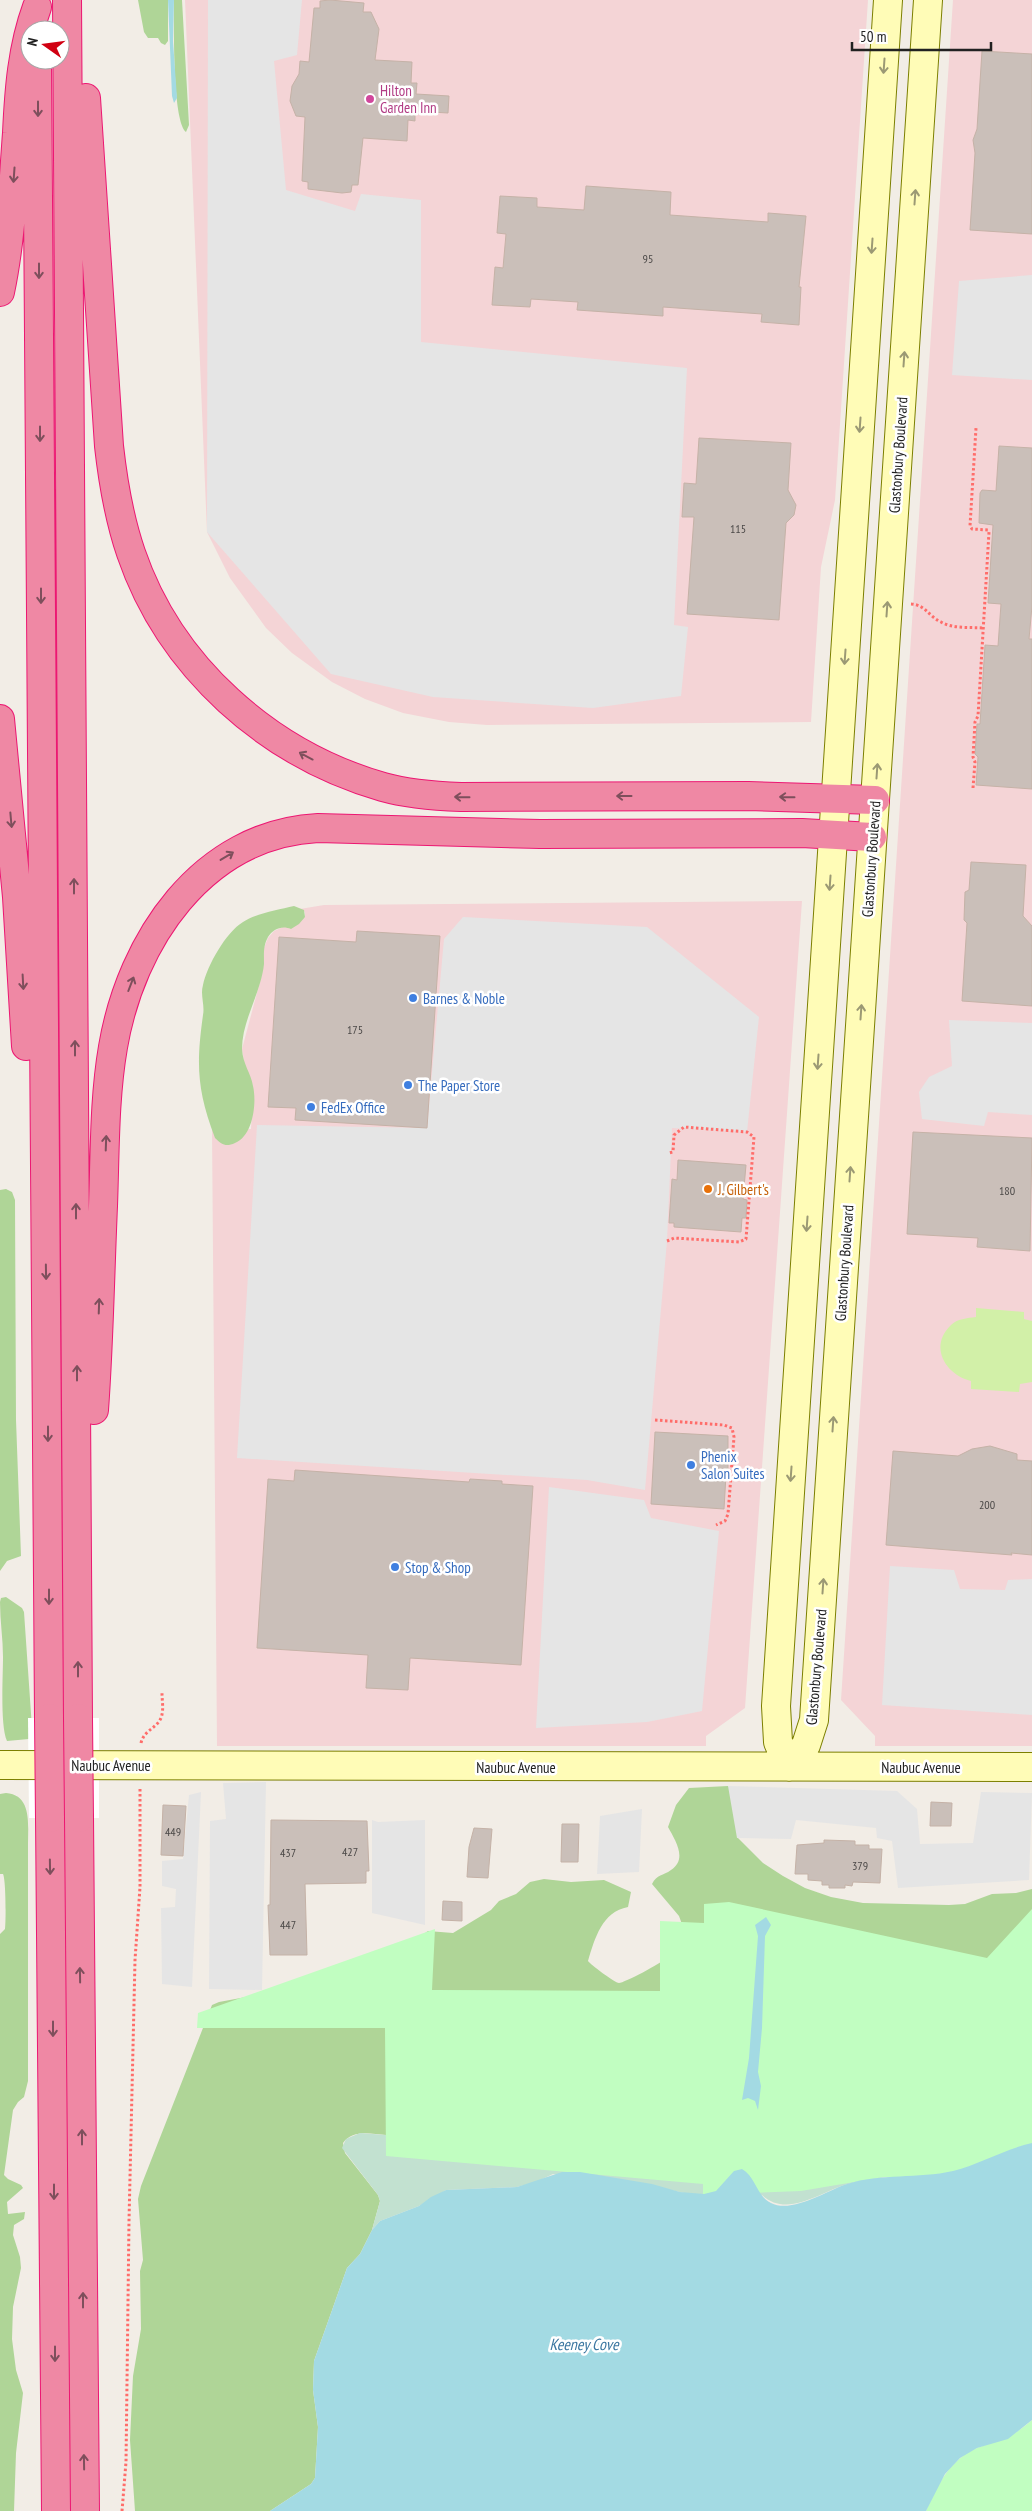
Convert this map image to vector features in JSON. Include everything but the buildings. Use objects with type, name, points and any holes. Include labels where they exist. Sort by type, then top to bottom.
[{"type":"highway","points":[[67,11],[86,97],[109,446],[117,503],[131,553],[154,604],[186,654],[218,691],[262,730],[304,755],[366,782],[405,792],[462,797],[719,796],[874,800]]},
{"type":"highway","points":[[67,11],[85,2511]]},
{"type":"highway","points":[[0,292],[11,204],[21,72],[26,43],[37,12]]},
{"type":"highway","points":[[37,70],[56,2511]]},
{"type":"highway","points":[[0,719],[18,897],[29,1101],[45,1153]]},
{"type":"highway","points":[[78,1492],[91,1443],[94,1408],[107,1112],[113,1047],[125,1000],[146,949],[172,907],[197,878],[218,861],[248,845],[280,834],[308,829],[540,834],[833,834],[872,837]]},
{"type":"main road","points":[[788,1767],[778,1742],[776,1712],[888,0]]},
{"type":"main road","name":"Glastonbury Boulevard","points":[[788,1767],[806,1744],[814,1720],[928,0]]},
{"type":"main road","points":[[862,398],[901,400]]},
{"type":"main road","points":[[801,1319],[840,1322]]},
{"type":"main road","points":[[799,1356],[838,1359]]},
{"type":"main road","name":"Naubuc Avenue","points":[[0,1765],[1032,1767]]},
{"type":"path","points":[[973,788],[975,722],[978,716],[989,532],[988,530],[972,528],[970,526],[976,428]]},
{"type":"path","points":[[911,604],[924,607],[933,617],[946,624],[984,628]]},
{"type":"path","points":[[667,1241],[674,1238],[739,1242],[746,1239],[754,1137],[747,1132],[684,1127],[674,1135],[673,1152],[669,1153]]},
{"type":"path","points":[[655,1420],[724,1425],[732,1428],[734,1437],[728,1514],[725,1521],[716,1524]]},
{"type":"path","points":[[122,2511],[126,2462],[135,1960],[140,1887],[140,1766],[142,1738],[145,1732],[160,1720],[163,1711],[162,1693]]},
{"type":"shaded area","points":[[185,0],[868,0],[835,500],[821,567],[811,722],[487,725],[449,722],[403,713],[365,699],[332,682],[292,653],[266,628],[230,578],[207,532]]},
{"type":"shaded area","points":[[208,0],[302,0],[297,55],[274,61],[286,190],[355,211],[361,194],[421,200],[421,342],[687,368],[674,625],[688,627],[681,696],[593,708],[433,697],[331,674],[207,532]]},
{"type":"shaded area","points":[[953,0],[1032,0],[1032,1746],[875,1746],[875,1736],[841,1700]]},
{"type":"shaded area","points":[[1032,275],[1032,380],[952,375],[959,281]]},
{"type":"shaded area","points":[[802,901],[745,1708],[706,1736],[706,1746],[217,1746],[212,1129],[251,1129],[253,1086],[245,1068],[242,1049],[262,974],[263,950],[268,938],[274,931],[305,917],[305,912],[300,909],[324,905]]},
{"type":"shaded area","points":[[463,917],[647,927],[759,1017],[747,1132],[672,1128],[667,1241],[645,1490],[587,1480],[237,1458],[257,1125],[427,1128],[444,939]]},
{"type":"shaded area","points":[[949,1020],[1032,1023],[1032,1115],[988,1112],[984,1126],[922,1119],[919,1092],[929,1077],[952,1066]]},
{"type":"shaded area","points":[[549,1487],[644,1500],[651,1518],[719,1531],[702,1711],[647,1722],[536,1728]]},
{"type":"shaded area","points":[[890,1566],[954,1570],[960,1589],[1005,1590],[1008,1580],[1032,1579],[1032,1715],[882,1705]]},
{"type":"shaded area","points":[[266,1782],[262,1990],[209,1989],[210,1821],[226,1819],[223,1783]]},
{"type":"shaded area","points":[[728,1786],[897,1791],[917,1809],[920,1844],[973,1843],[981,1792],[1032,1793],[1029,1880],[898,1888],[892,1841],[877,1838],[876,1828],[796,1820],[791,1839],[737,1838]]},
{"type":"shaded area","points":[[201,1792],[192,1987],[162,1984],[161,1908],[175,1907],[176,1889],[162,1886],[162,1861],[183,1859],[189,1795]]},
{"type":"shaded area","points":[[642,1809],[639,1872],[597,1874],[600,1816]]},
{"type":"shaded area","points":[[372,1820],[378,1822],[425,1820],[425,1925],[372,1913]]},
{"type":"green space","points":[[138,0],[168,0],[168,41],[165,45],[158,38],[148,38],[144,32]]},
{"type":"green space","points":[[174,0],[182,0],[189,125],[186,132],[181,124],[176,91]]},
{"type":"green space","points":[[294,906],[304,910],[305,917],[291,929],[284,927],[272,932],[266,940],[262,975],[243,1038],[243,1055],[254,1093],[254,1110],[250,1126],[241,1139],[235,1143],[224,1145],[215,1138],[201,1091],[199,1049],[203,1011],[202,989],[205,977],[224,941],[243,922],[255,916]]},
{"type":"green space","points":[[6,1189],[12,1192],[15,1200],[16,1420],[21,1556],[7,1561],[0,1571],[0,1190]]},
{"type":"green space","points":[[976,1308],[1024,1312],[1024,1319],[1032,1321],[1032,1382],[1020,1384],[1019,1392],[971,1389],[971,1381],[954,1373],[943,1359],[941,1342],[944,1333],[956,1321],[976,1317]]},
{"type":"green space","points":[[6,1597],[22,1608],[24,1612],[32,1728],[29,1739],[7,1741],[3,1724],[3,1650],[0,1602],[1,1598]]},
{"type":"green space","points":[[728,1786],[731,1789],[738,1838],[763,1863],[783,1876],[805,1888],[831,1897],[863,1903],[949,1905],[965,1904],[992,1894],[1016,1893],[1032,1889],[1032,2087],[755,1969],[386,2135],[363,2133],[352,2136],[343,2143],[345,2153],[378,2195],[380,2201],[372,2230],[360,2254],[347,2268],[314,2361],[313,2390],[318,2427],[315,2478],[311,2484],[270,2511],[135,2511],[130,2440],[133,2376],[141,2329],[140,2271],[143,2260],[138,2199],[141,2186],[212,2005],[246,1997],[401,1950],[428,1931],[453,1933],[491,1910],[499,1901],[516,1894],[530,1882],[544,1879],[571,1882],[604,1880],[631,1892],[628,1907],[612,1914],[601,1927],[588,1961],[619,1983],[628,1980],[663,1961],[671,1951],[683,1927],[679,1916],[652,1884],[658,1877],[676,1866],[679,1860],[678,1849],[668,1827],[676,1805],[689,1788]]},
{"type":"green space","points":[[6,1793],[20,1799],[27,1812],[28,1820],[28,2081],[24,2097],[13,2110],[4,2175],[23,2188],[7,2202],[8,2214],[25,2212],[24,2219],[14,2225],[13,2235],[20,2257],[21,2268],[13,2307],[12,2339],[16,2370],[23,2393],[16,2453],[14,2511],[0,2511],[0,1934],[5,1929],[6,1910],[4,1878],[3,1874],[0,1874],[0,1794]]},
{"type":"green space","points":[[729,1902],[987,1958],[1032,1909],[1032,2189],[884,2177],[801,2191],[703,2195],[703,2184],[386,2156],[385,2028],[197,2028],[198,2013],[435,1929],[432,1990],[660,1991],[660,1921],[704,1923],[704,1904]]},
{"type":"green space","points":[[360,2133],[894,2176],[848,2184],[805,2201],[783,2204],[772,2202],[762,2195],[689,2194],[634,2182],[553,2174],[536,2182],[517,2187],[446,2190],[419,2206],[380,2221],[372,2230],[380,2201],[378,2195],[342,2148],[346,2139]]},
{"type":"green space","points":[[1032,2420],[1032,2511],[926,2511],[940,2483],[959,2459],[977,2448],[1011,2435]]},
{"type":"water","points":[[168,0],[174,0],[173,41],[177,98],[174,103],[172,96]]},
{"type":"water","points":[[766,1917],[771,1925],[765,1936],[762,2028],[758,2072],[761,2086],[758,2110],[755,2101],[748,2098],[742,2100],[749,2058],[758,1936],[755,1925]]},
{"type":"water","name":"Keeney Cove","points":[[1032,2143],[1032,2420],[1008,2439],[977,2448],[960,2458],[945,2474],[926,2511],[270,2511],[311,2484],[315,2478],[318,2427],[313,2390],[314,2361],[347,2268],[360,2254],[372,2230],[380,2221],[419,2206],[431,2197],[446,2190],[517,2187],[562,2172],[580,2172],[652,2184],[680,2192],[704,2194],[716,2191],[734,2171],[742,2169],[747,2173],[766,2200],[780,2206],[789,2206],[810,2200],[847,2184],[873,2178],[926,2175],[953,2171]]},
{"type":"pier","points":[[28,1718],[99,1718],[99,1818],[29,1818]]},
{"type":"place","name":"Hilton Garden Inn","points":[[370,99]]},
{"type":"place","name":"Barnes & Noble","points":[[413,998]]},
{"type":"place","name":"The Paper Store","points":[[408,1085]]},
{"type":"place","name":"FedEx Office","points":[[311,1107]]},
{"type":"place","name":"J. Gilbert's","points":[[708,1189]]},
{"type":"place","name":"Phenix Salon Suites","points":[[691,1465]]},
{"type":"place","name":"Stop & Shop","points":[[395,1567]]}]
